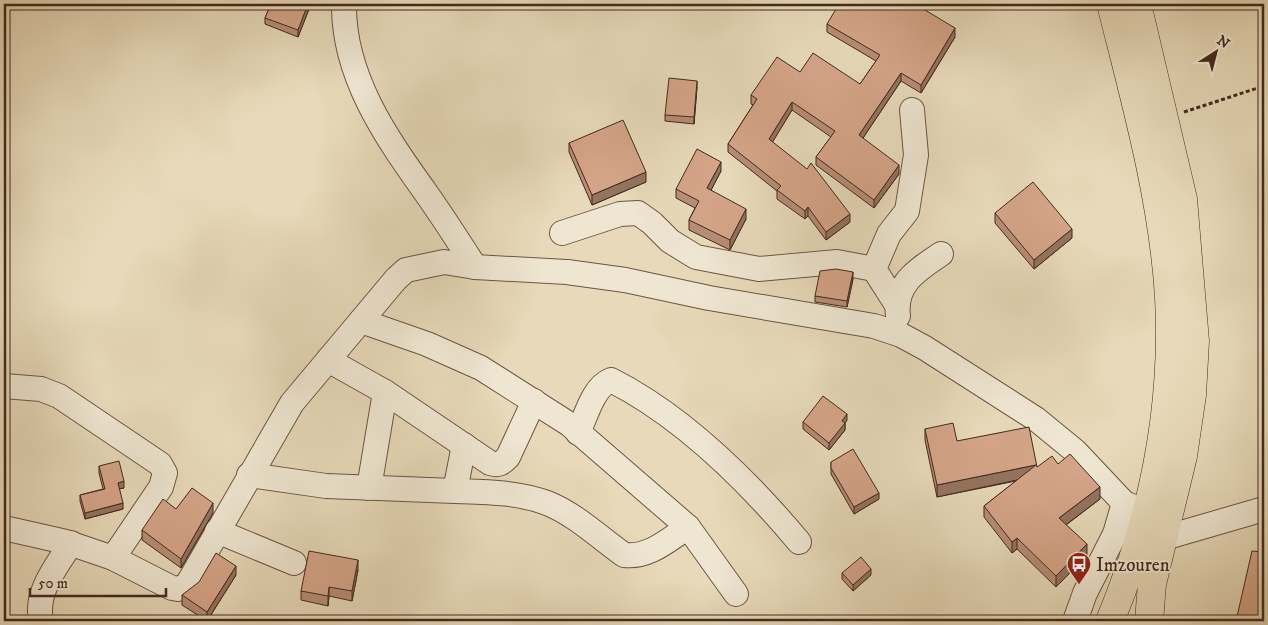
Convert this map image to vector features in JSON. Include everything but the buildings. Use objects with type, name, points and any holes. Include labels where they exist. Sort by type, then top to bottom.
[{"type":"highway","points":[[1110,621],[1139,544],[1136,508],[1166,415],[1170,349],[1169,296],[1161,233],[1144,135],[1112,4]]},
{"type":"highway","points":[[1136,4],[1183,199],[1195,341],[1192,395],[1183,456],[1152,584],[1149,621]]},
{"type":"street","points":[[344,4],[344,22],[349,50],[361,89],[370,107],[399,155],[476,266]]},
{"type":"street","points":[[874,270],[889,234],[907,211],[916,155],[912,110]]},
{"type":"street","points":[[562,233],[620,214],[638,213],[652,223],[670,241],[696,257],[759,269],[837,262],[874,270],[897,305]]},
{"type":"street","points":[[901,335],[897,305],[902,286],[915,271],[941,254]]},
{"type":"street","points":[[4,528],[71,543],[113,558],[178,590],[187,585],[248,475],[292,403],[396,279],[406,270],[444,262],[567,272],[624,280],[709,298],[874,326],[901,335],[1036,419],[1075,451],[1136,508],[1115,534],[1086,593],[1075,621]]},
{"type":"street","points":[[361,320],[427,344],[481,368],[568,424],[688,527],[736,594]]},
{"type":"street","points":[[328,360],[384,392],[490,463],[501,464],[508,457],[534,401]]},
{"type":"street","points":[[578,433],[597,391],[604,383],[611,380],[678,424],[717,456],[763,499],[800,542]]},
{"type":"street","points":[[4,386],[41,389],[59,396],[160,464],[165,473],[161,487],[113,558]]},
{"type":"street","points":[[368,488],[384,392]]},
{"type":"street","points":[[455,491],[464,445]]},
{"type":"street","points":[[248,475],[326,486],[517,495],[546,503],[561,510],[624,555],[637,557],[649,553],[688,527]]},
{"type":"street","points":[[1164,538],[1264,509]]},
{"type":"street","points":[[217,531],[294,563]]},
{"type":"street","points":[[41,621],[40,603],[44,586],[71,543]]},
{"type":"path","points":[[1164,118],[1264,86]]},
{"type":"place","name":"Imzouren","points":[[1079,585]]}]
